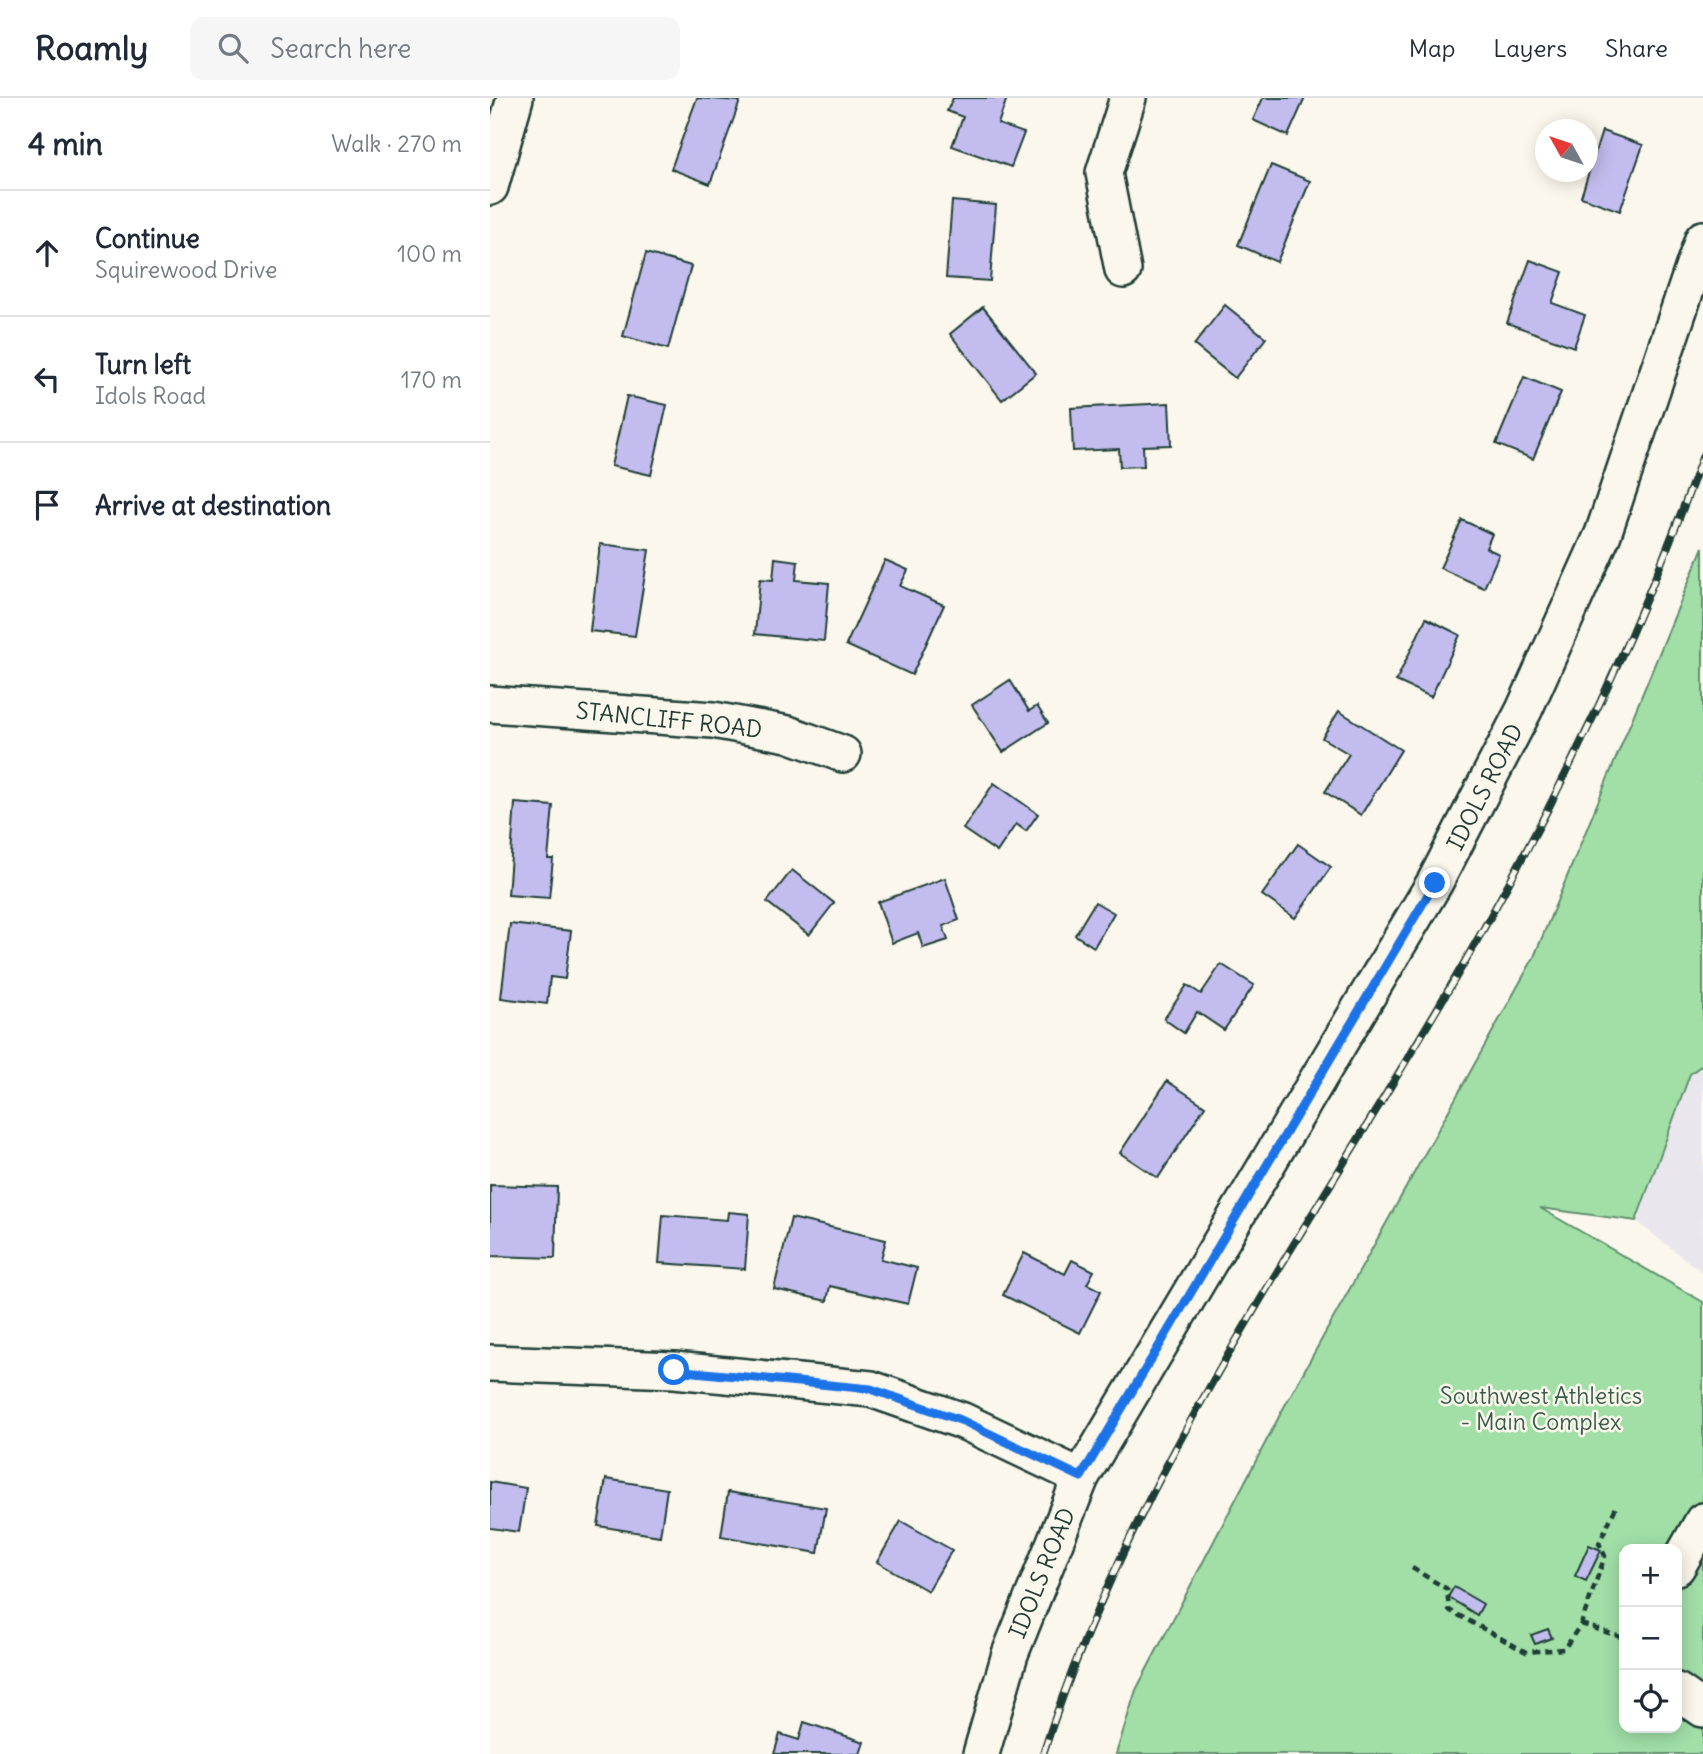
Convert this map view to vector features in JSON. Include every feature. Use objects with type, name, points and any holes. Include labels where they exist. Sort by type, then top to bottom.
[{"type":"street","points":[[490,187],[515,98]]},
{"type":"street","points":[[1123,270],[1104,173],[1128,98]]},
{"type":"street","name":"IDOLS ROAD","points":[[981,1754],[1010,1654],[1081,1477],[1435,883],[1524,710],[1603,534],[1703,239]]},
{"type":"street","name":"STANCLIFF ROAD","points":[[490,704],[713,720],[788,734],[843,754]]},
{"type":"street","points":[[490,1363],[674,1370],[871,1389],[963,1421],[1081,1477]]},
{"type":"street","points":[[1682,1558],[1703,1521]]},
{"type":"street","points":[[1682,1694],[1703,1709]]},
{"type":"path","points":[[1412,1567],[1447,1589],[1449,1610],[1526,1652],[1563,1649],[1581,1624],[1605,1556],[1599,1543],[1616,1507]]},
{"type":"path","points":[[1581,1624],[1619,1636]]},
{"type":"shaded area","points":[[1703,1064],[1703,1273],[1636,1221],[1690,1074]]},
{"type":"green space","name":"Southwest Athletics - Main Complex","points":[[1703,547],[1703,1064],[1690,1074],[1636,1221],[1540,1208],[1703,1302],[1703,1754],[1116,1754],[1136,1690],[1283,1409],[1534,957]]},
{"type":"building","points":[[697,98],[740,101],[710,184],[671,169]]},
{"type":"building","points":[[953,98],[1007,98],[998,124],[1024,133],[1011,167],[952,146],[963,117],[947,111]]},
{"type":"building","points":[[1263,98],[1305,98],[1288,136],[1253,120]]},
{"type":"building","points":[[1602,131],[1643,145],[1620,211],[1581,197],[1586,182],[1598,182],[1598,144]]},
{"type":"building","points":[[1271,165],[1310,181],[1277,262],[1238,245]]},
{"type":"building","points":[[952,201],[996,205],[990,281],[946,278]]},
{"type":"building","points":[[646,253],[691,266],[668,349],[623,336]]},
{"type":"building","points":[[1530,260],[1563,272],[1552,303],[1585,315],[1574,347],[1507,323]]},
{"type":"building","points":[[1225,305],[1266,338],[1235,378],[1194,345]]},
{"type":"building","points":[[983,307],[1036,373],[1002,400],[950,334]]},
{"type":"building","points":[[1524,377],[1561,392],[1533,459],[1496,444]]},
{"type":"building","points":[[627,396],[667,405],[651,475],[611,466]]},
{"type":"building","points":[[1169,403],[1171,445],[1143,446],[1144,466],[1120,467],[1119,449],[1073,451],[1071,408]]},
{"type":"building","points":[[1462,520],[1492,534],[1486,548],[1499,554],[1484,588],[1440,568]]},
{"type":"building","points":[[600,544],[649,550],[635,636],[590,631]]},
{"type":"building","points":[[775,558],[798,561],[796,580],[829,583],[824,641],[755,634],[760,579],[773,580]]},
{"type":"building","points":[[885,560],[908,570],[900,586],[944,605],[912,675],[846,645]]},
{"type":"building","points":[[1426,618],[1460,635],[1431,697],[1396,681]]},
{"type":"building","points":[[1010,680],[1029,711],[1037,706],[1048,723],[1003,752],[972,705]]},
{"type":"building","points":[[1339,711],[1401,750],[1361,815],[1325,792],[1349,754],[1322,738]]},
{"type":"building","points":[[994,783],[1038,814],[1026,831],[1016,824],[997,852],[963,829]]},
{"type":"building","points":[[515,803],[553,806],[548,859],[553,859],[549,898],[508,895]]},
{"type":"building","points":[[1298,844],[1331,867],[1295,918],[1262,895]]},
{"type":"building","points":[[792,870],[834,903],[809,935],[767,902]]},
{"type":"building","points":[[945,878],[959,920],[943,926],[948,940],[923,948],[918,933],[892,943],[878,902]]},
{"type":"building","points":[[1095,902],[1114,913],[1094,947],[1075,935]]},
{"type":"building","points":[[510,924],[571,931],[565,979],[550,977],[547,1004],[501,998]]},
{"type":"building","points":[[1221,964],[1254,985],[1224,1030],[1197,1012],[1184,1033],[1164,1019],[1187,985],[1201,994]]},
{"type":"building","points":[[1167,1081],[1205,1106],[1158,1178],[1120,1153]]},
{"type":"building","points":[[490,1185],[557,1187],[555,1258],[490,1256]]},
{"type":"building","points":[[728,1212],[749,1214],[745,1269],[659,1263],[663,1215],[727,1220]]},
{"type":"building","points":[[791,1218],[886,1240],[881,1259],[917,1268],[908,1304],[830,1286],[827,1301],[774,1289]]},
{"type":"building","points":[[1024,1253],[1065,1274],[1072,1260],[1094,1271],[1087,1284],[1101,1291],[1080,1333],[1003,1295]]},
{"type":"building","points":[[606,1479],[667,1489],[660,1536],[598,1526]]},
{"type":"building","points":[[490,1482],[526,1488],[519,1532],[490,1528]]},
{"type":"building","points":[[728,1492],[826,1508],[818,1553],[721,1536]]},
{"type":"building","points":[[901,1521],[952,1550],[928,1591],[877,1562]]},
{"type":"building","points":[[1589,1545],[1601,1550],[1586,1581],[1575,1576]]},
{"type":"building","points":[[1454,1587],[1483,1604],[1477,1615],[1448,1597]]},
{"type":"building","points":[[1548,1629],[1552,1638],[1535,1644],[1531,1635]]},
{"type":"building","points":[[804,1722],[864,1742],[860,1754],[774,1754],[780,1734],[799,1740]]},
{"type":"railway","points":[[1043,1754],[1083,1643],[1131,1536],[1184,1432],[1242,1330],[1425,1030],[1546,813],[1630,636],[1703,455]]},
{"type":"route","points":[[674,1370],[871,1389],[963,1421],[1081,1477],[1435,883]]}]
